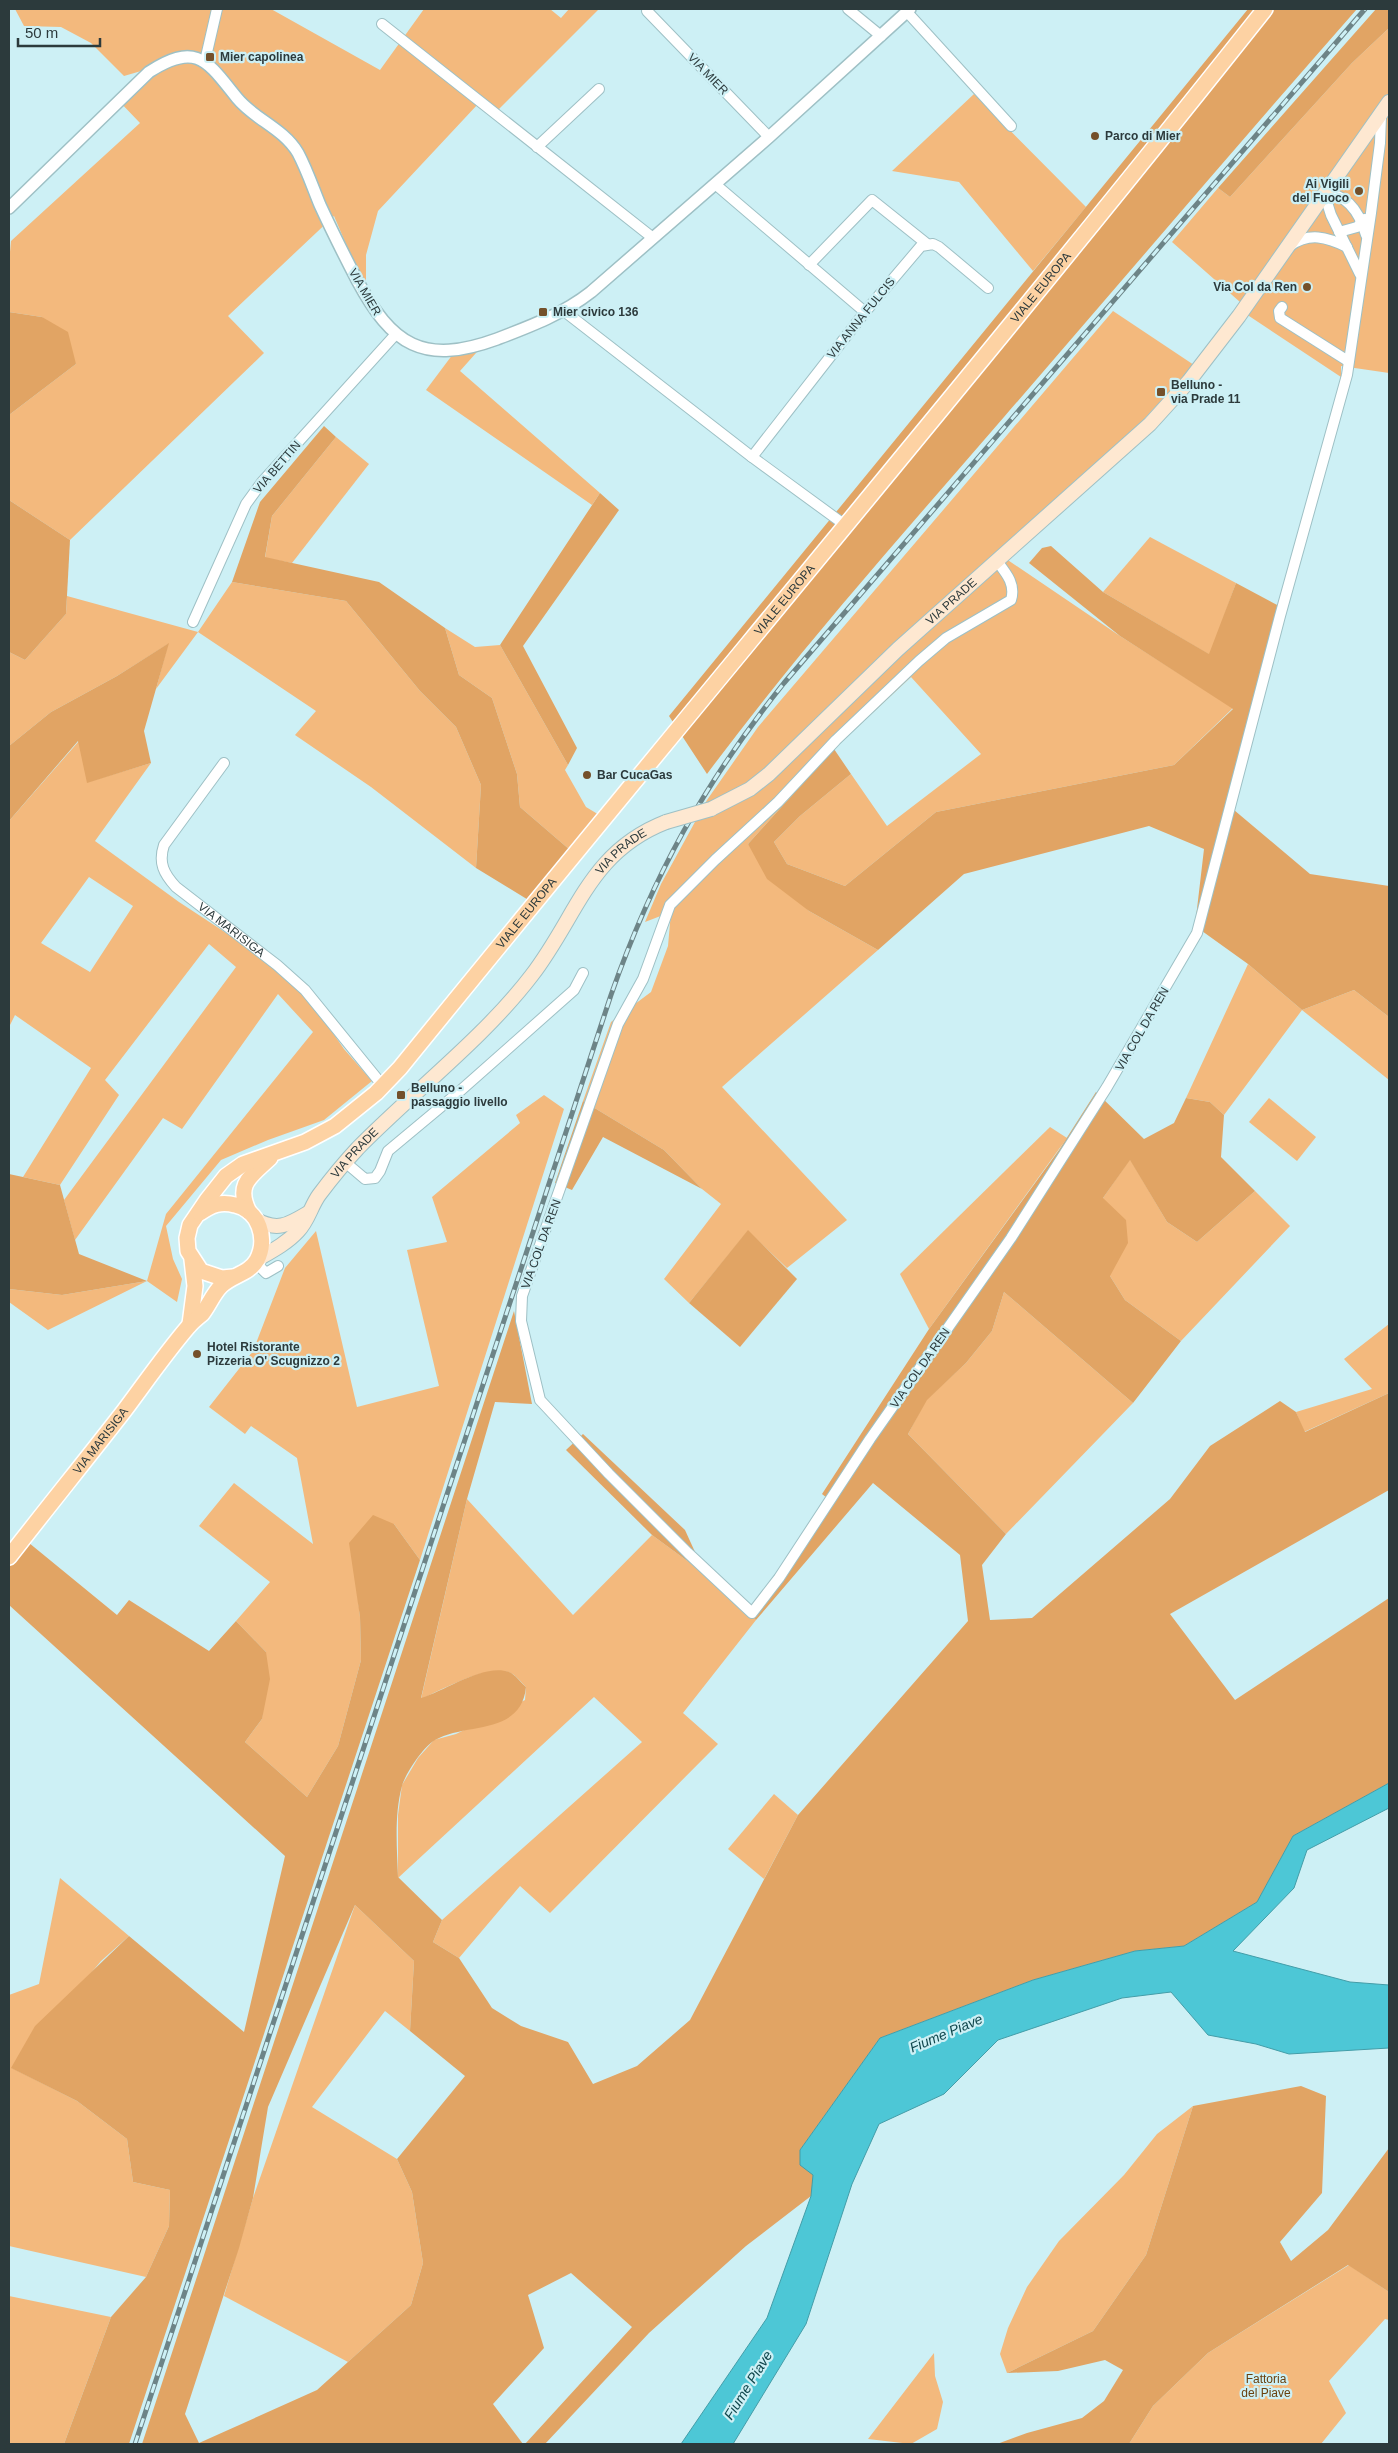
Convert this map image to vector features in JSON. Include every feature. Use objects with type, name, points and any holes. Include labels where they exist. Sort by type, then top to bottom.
[{"type":"main road","name":"VIALE EUROPA","points":[[198,1214],[226,1176],[243,1164],[305,1142],[335,1126],[383,1086],[400,1068],[1129,180],[1265,9]]},
{"type":"main road","name":"VIA PRADE","points":[[256,1260],[288,1240],[299,1230],[308,1213],[345,1162],[519,990],[544,958],[574,907],[606,861],[628,842],[666,822],[711,809],[750,789],[769,774],[898,649],[996,560],[1125,449],[1150,424],[1194,374],[1285,250],[1381,116],[1389,102]]},
{"type":"main road","name":"VIALE EUROPA","points":[[252,1216],[245,1203],[244,1188],[250,1176],[272,1155]]},
{"type":"main road","points":[[190,1324],[195,1286],[187,1238],[190,1225],[198,1214],[209,1206],[223,1203],[237,1205],[252,1216],[261,1232],[262,1246],[256,1260]]},
{"type":"main road","name":"VIA PRADE","points":[[252,1216],[266,1225],[276,1227],[292,1223],[308,1213]]},
{"type":"main road","points":[[192,1260],[202,1271],[211,1276],[233,1277]]},
{"type":"main road","name":"VIA MARISIGA","points":[[9,1557],[222,1285],[249,1269],[256,1260]]},
{"type":"street","points":[[9,208],[148,72],[170,60],[185,57],[205,61],[217,9]]},
{"type":"street","points":[[848,9],[881,36]]},
{"type":"street","name":"VIA MIER","points":[[205,61],[252,113],[279,131],[291,142],[306,169],[320,206],[363,292],[376,313],[395,335],[421,347],[454,349],[489,342],[564,312],[592,292],[769,137],[908,10],[1011,126]]},
{"type":"street","name":"VIA MIER","points":[[647,11],[769,137]]},
{"type":"street","points":[[382,24],[653,238]]},
{"type":"street","points":[[537,147],[599,89]]},
{"type":"street","name":"VIA COL DA REN","points":[[654,954],[643,979],[618,1024],[522,1296],[521,1321],[540,1400],[609,1474],[688,1553],[752,1613],[779,1578],[870,1440],[1011,1238],[1108,1087],[1197,933],[1348,361],[1360,274],[1364,264],[1371,213],[1380,143],[1381,116]]},
{"type":"street","points":[[715,184],[864,312]]},
{"type":"street","points":[[1324,193],[1339,232],[1360,274]]},
{"type":"street","name":"VIA COL DA REN","points":[[1324,193],[1334,194],[1352,206],[1362,223],[1367,239]]},
{"type":"street","points":[[809,265],[872,200],[927,244],[939,247],[988,288]]},
{"type":"street","points":[[1339,232],[1358,227],[1371,213]]},
{"type":"street","points":[[1285,250],[1297,241],[1317,236],[1332,239],[1347,247]]},
{"type":"street","name":"VIA ANNA FULCIS","points":[[752,457],[864,312],[915,250],[927,244]]},
{"type":"street","points":[[1282,307],[1278,312],[1280,318],[1348,361]]},
{"type":"street","points":[[564,312],[752,457],[845,525]]},
{"type":"street","name":"VIA BETTIN","points":[[193,622],[246,504],[262,482],[395,335]]},
{"type":"street","name":"VIA PRADE","points":[[654,954],[670,905],[715,860],[778,802],[836,740],[946,638],[1011,600],[1014,590],[1011,582],[996,560]]},
{"type":"street","name":"VIA MARISIGA","points":[[224,763],[164,845],[161,855],[162,866],[176,887],[277,964],[305,990],[383,1086]]},
{"type":"street","points":[[345,1162],[365,1179],[375,1178],[388,1151],[460,1091],[574,990],[583,973]]},
{"type":"street","points":[[256,1260],[266,1273],[278,1266]]},
{"type":"green space","points":[[15,9],[271,9],[380,70],[424,9],[550,9],[561,18],[569,9],[599,9],[493,115],[478,104],[378,211],[366,255],[366,291],[334,216],[228,316],[264,353],[70,540],[9,500],[9,415],[76,364],[42,317],[9,312],[11,241],[140,123],[117,99],[148,69],[124,76],[91,43],[61,27],[24,26]]},
{"type":"green space","points":[[1389,28],[1389,373],[1341,366],[1341,377],[1237,308],[1240,302],[1172,242],[1218,188],[1230,197],[1352,63]]},
{"type":"green space","points":[[974,94],[1086,207],[1033,271],[959,182],[892,171]]},
{"type":"green space","points":[[1113,311],[1194,365],[1133,431],[996,552],[1120,636],[1233,708],[1174,765],[936,812],[845,886],[787,864],[774,842],[800,816],[851,774],[887,826],[981,754],[911,677],[834,749],[748,844],[809,911],[878,950],[722,1087],[847,1220],[787,1268],[748,1231],[689,1303],[664,1279],[721,1204],[702,1189],[664,1150],[583,1101],[611,1022],[651,992],[668,946],[671,912],[645,922],[661,884],[707,800],[758,727]]},
{"type":"green space","points":[[492,335],[460,371],[600,493],[592,505],[426,390],[453,354]]},
{"type":"green space","points":[[336,437],[369,464],[292,563],[265,558],[272,516]]},
{"type":"green space","points":[[1150,537],[1236,583],[1210,655],[1103,592]]},
{"type":"green space","points":[[232,582],[346,601],[420,691],[456,727],[481,785],[476,868],[371,787],[295,735],[316,711],[198,632]]},
{"type":"green space","points":[[67,596],[198,632],[156,689],[168,644],[117,676],[51,712],[9,746],[9,652],[25,660],[66,614]]},
{"type":"green space","points":[[445,628],[475,647],[500,645],[568,765],[565,770],[586,807],[601,816],[570,850],[520,807],[517,774],[492,698],[459,675]]},
{"type":"green space","points":[[79,741],[88,782],[151,763],[95,841],[179,902],[246,946],[307,996],[344,1049],[372,1081],[324,1120],[268,1140],[221,1160],[166,1226],[173,1259],[182,1279],[177,1302],[147,1281],[166,1214],[313,1032],[278,994],[182,1129],[163,1118],[75,1240],[64,1200],[236,967],[209,944],[105,1080],[119,1095],[60,1185],[23,1177],[91,1068],[15,1015],[9,1027],[9,821]],"holes":[[[89,877],[133,906],[90,972],[41,943]]]},
{"type":"green space","points":[[1248,964],[1302,1010],[1224,1115],[1210,1102],[1186,1098]]},
{"type":"green space","points":[[1354,990],[1389,1017],[1389,1080],[1302,1010]]},
{"type":"green space","points":[[544,1095],[564,1109],[420,1560],[394,1524],[356,1580],[360,1617],[361,1660],[338,1746],[307,1797],[245,1742],[262,1719],[266,1652],[236,1621],[270,1582],[199,1526],[234,1483],[313,1544],[297,1458],[251,1426],[245,1434],[209,1407],[253,1351],[285,1268],[316,1231],[357,1407],[439,1386],[407,1250],[447,1242],[432,1197],[520,1123],[516,1115]]},
{"type":"green space","points":[[1269,1098],[1316,1137],[1297,1161],[1249,1122]]},
{"type":"green space","points":[[1050,1127],[1067,1138],[929,1329],[900,1274]]},
{"type":"green space","points":[[1130,1159],[1167,1222],[1197,1242],[1255,1191],[1290,1226],[1181,1341],[1125,1300],[1110,1276],[1103,1198]]},
{"type":"green space","points":[[147,1281],[48,1330],[9,1302],[9,1289],[62,1295]]},
{"type":"green space","points":[[1004,1292],[1133,1403],[1006,1534],[908,1434],[926,1400],[966,1363],[992,1331]]},
{"type":"green space","points":[[1389,1324],[1389,1393],[1304,1432],[1296,1412],[1372,1389],[1344,1359]]},
{"type":"green space","points":[[467,1499],[573,1615],[652,1535],[705,1574],[756,1620],[683,1713],[718,1744],[550,1913],[520,1886],[459,1958],[433,1942],[442,1920],[642,1742],[594,1697],[398,1878],[398,1815],[402,1785],[418,1758],[434,1740],[456,1734],[525,1700],[526,1687],[513,1674],[498,1671],[476,1675],[421,1699]]},
{"type":"green space","points":[[774,1794],[798,1815],[764,1879],[728,1849]]},
{"type":"green space","points":[[60,1878],[129,1936],[101,1961],[12,2068],[77,2101],[127,2139],[133,2182],[170,2190],[169,2226],[146,2277],[9,2246],[9,1995],[39,1984]]},
{"type":"green space","points":[[355,1905],[414,1961],[410,2031],[385,2011],[312,2107],[397,2159],[412,2192],[423,2263],[411,2305],[348,2362],[224,2296],[253,2198]]},
{"type":"green space","points":[[1193,2106],[1146,2255],[1093,2331],[1007,2373],[1000,2354],[1008,2328],[1027,2287],[1059,2241],[1124,2175],[1157,2134]]},
{"type":"green space","name":"Fattoria del Piave","points":[[1349,2265],[1389,2292],[1389,2320],[1385,2319],[1329,2381],[1346,2413],[1321,2444],[1129,2444],[1153,2406],[1208,2353]]},
{"type":"green space","points":[[9,2296],[111,2317],[64,2444],[9,2444]]},
{"type":"green space","points":[[934,2353],[935,2376],[943,2402],[937,2429],[911,2444],[868,2439]]},
{"type":"shaded area","points":[[1248,9],[1357,9],[852,593],[778,682],[707,774],[669,716]]},
{"type":"shaded area","points":[[1376,9],[1389,9],[1389,28],[1352,63],[1230,197],[1218,188]]},
{"type":"shaded area","points":[[9,312],[42,317],[68,332],[76,364],[9,415]]},
{"type":"shaded area","points":[[324,426],[336,437],[272,516],[265,557],[379,582],[445,628],[459,675],[492,698],[517,774],[520,807],[570,850],[530,901],[476,868],[481,785],[456,727],[420,691],[346,601],[232,582],[260,502]]},
{"type":"shaded area","points":[[600,493],[619,510],[523,646],[577,748],[568,765],[500,645]]},
{"type":"shaded area","points":[[9,500],[70,540],[66,614],[25,660],[9,652]]},
{"type":"shaded area","points":[[1051,546],[1103,592],[1209,654],[1236,583],[1281,607],[1234,810],[1310,874],[1389,886],[1389,1017],[1354,990],[1302,1010],[1248,964],[1195,926],[1204,849],[1149,826],[964,874],[878,950],[809,911],[767,879],[748,844],[834,749],[851,774],[800,816],[774,842],[787,864],[845,886],[936,812],[1174,765],[1233,709],[1120,636],[1029,563],[1042,548]]},
{"type":"shaded area","points":[[169,643],[144,731],[151,763],[87,783],[78,741],[9,821],[9,746],[51,712],[117,676]]},
{"type":"shaded area","points":[[1096,1092],[1144,1139],[1174,1123],[1186,1098],[1210,1102],[1224,1115],[1221,1157],[1255,1191],[1197,1242],[1167,1222],[1130,1160],[1103,1198],[1126,1220],[1128,1243],[1110,1276],[1125,1300],[1181,1341],[1133,1403],[1004,1292],[992,1331],[966,1363],[927,1400],[908,1434],[1006,1534],[982,1565],[990,1620],[1032,1618],[1170,1499],[1210,1446],[1280,1401],[1296,1412],[1305,1432],[1389,1393],[1389,1490],[1170,1614],[1235,1700],[1389,1598],[1389,1783],[1293,1836],[1257,1902],[1184,1946],[1135,1951],[1033,1980],[880,2038],[800,2150],[814,2175],[811,2196],[746,2246],[649,2333],[545,2444],[525,2444],[632,2327],[571,2273],[528,2295],[544,2348],[493,2404],[523,2444],[142,2444],[514,1311],[532,1404],[495,1402],[467,1499],[421,1698],[476,1674],[488,1671],[499,1670],[509,1672],[526,1687],[522,1703],[514,1713],[503,1721],[435,1740],[416,1761],[404,1781],[399,1797],[397,1832],[398,1877],[442,1920],[433,1942],[459,1958],[492,2008],[521,2026],[568,2042],[593,2084],[637,2066],[690,2020],[798,1815],[968,1621],[960,1555],[873,1483],[756,1620],[749,1614],[832,1502],[822,1494],[929,1329],[1059,1150]],"holes":[[[355,1905],[414,1961],[410,2031],[465,2076],[397,2159],[412,2192],[423,2263],[411,2305],[317,2390],[199,2443],[185,2414],[239,2248],[253,2198],[268,2107]]]},
{"type":"shaded area","points":[[583,1101],[664,1150],[702,1189],[603,1137],[572,1190],[555,1183]]},
{"type":"shaded area","points":[[9,1174],[60,1185],[79,1254],[147,1281],[62,1295],[9,1289]]},
{"type":"shaded area","points":[[748,1230],[797,1279],[740,1347],[689,1303]]},
{"type":"shaded area","points":[[583,1434],[685,1530],[705,1574],[652,1535],[566,1450]]},
{"type":"shaded area","points":[[373,1515],[394,1524],[420,1560],[129,2444],[64,2444],[111,2317],[146,2277],[169,2226],[170,2190],[133,2182],[127,2139],[77,2101],[11,2068],[35,2026],[129,1936],[244,2032],[285,1856],[9,1605],[9,1557],[23,1538],[117,1615],[129,1600],[209,1651],[236,1621],[266,1652],[270,1679],[262,1719],[245,1742],[307,1797],[338,1746],[361,1660],[360,1617],[349,1543]]},
{"type":"shaded area","points":[[1301,2086],[1326,2096],[1322,2193],[1280,2242],[1291,2261],[1328,2230],[1389,2148],[1389,2292],[1348,2265],[1208,2353],[1153,2406],[1129,2444],[997,2444],[1027,2433],[1082,2418],[1104,2401],[1123,2370],[1105,2360],[1058,2371],[1007,2373],[1093,2331],[1146,2255],[1193,2106]]},
{"type":"water","name":"Fiume Piave","points":[[1389,1783],[1389,1808],[1307,1850],[1294,1888],[1233,1951],[1350,1982],[1389,1985],[1389,2048],[1289,2054],[1256,2044],[1208,2035],[1171,1992],[1122,1998],[998,2040],[944,2094],[879,2124],[852,2184],[806,2324],[733,2444],[681,2444],[767,2318],[811,2196],[813,2175],[800,2165],[800,2150],[880,2038],[1033,1980],[1135,1951],[1184,1946],[1257,1902],[1293,1836]]},
{"type":"railway","points":[[135,2444],[611,995],[627,951],[663,870],[706,794],[730,757],[784,683],[1365,9]]},
{"type":"place","name":"Mier capolinea","points":[[210,57]]},
{"type":"place","name":"Parco di Mier","points":[[1095,136]]},
{"type":"place","name":"Ai Vigili del Fuoco","points":[[1359,191]]},
{"type":"place","name":"Via Col da Ren","points":[[1307,287]]},
{"type":"place","name":"Mier civico 136","points":[[543,312]]},
{"type":"place","name":"Belluno - via Prade 11","points":[[1161,392]]},
{"type":"place","name":"Bar CucaGas","points":[[587,775]]},
{"type":"place","name":"Belluno - passaggio livello","points":[[401,1095]]},
{"type":"place","name":"Hotel Ristorante Pizzeria O' Scugnizzo 2","points":[[197,1354]]}]
